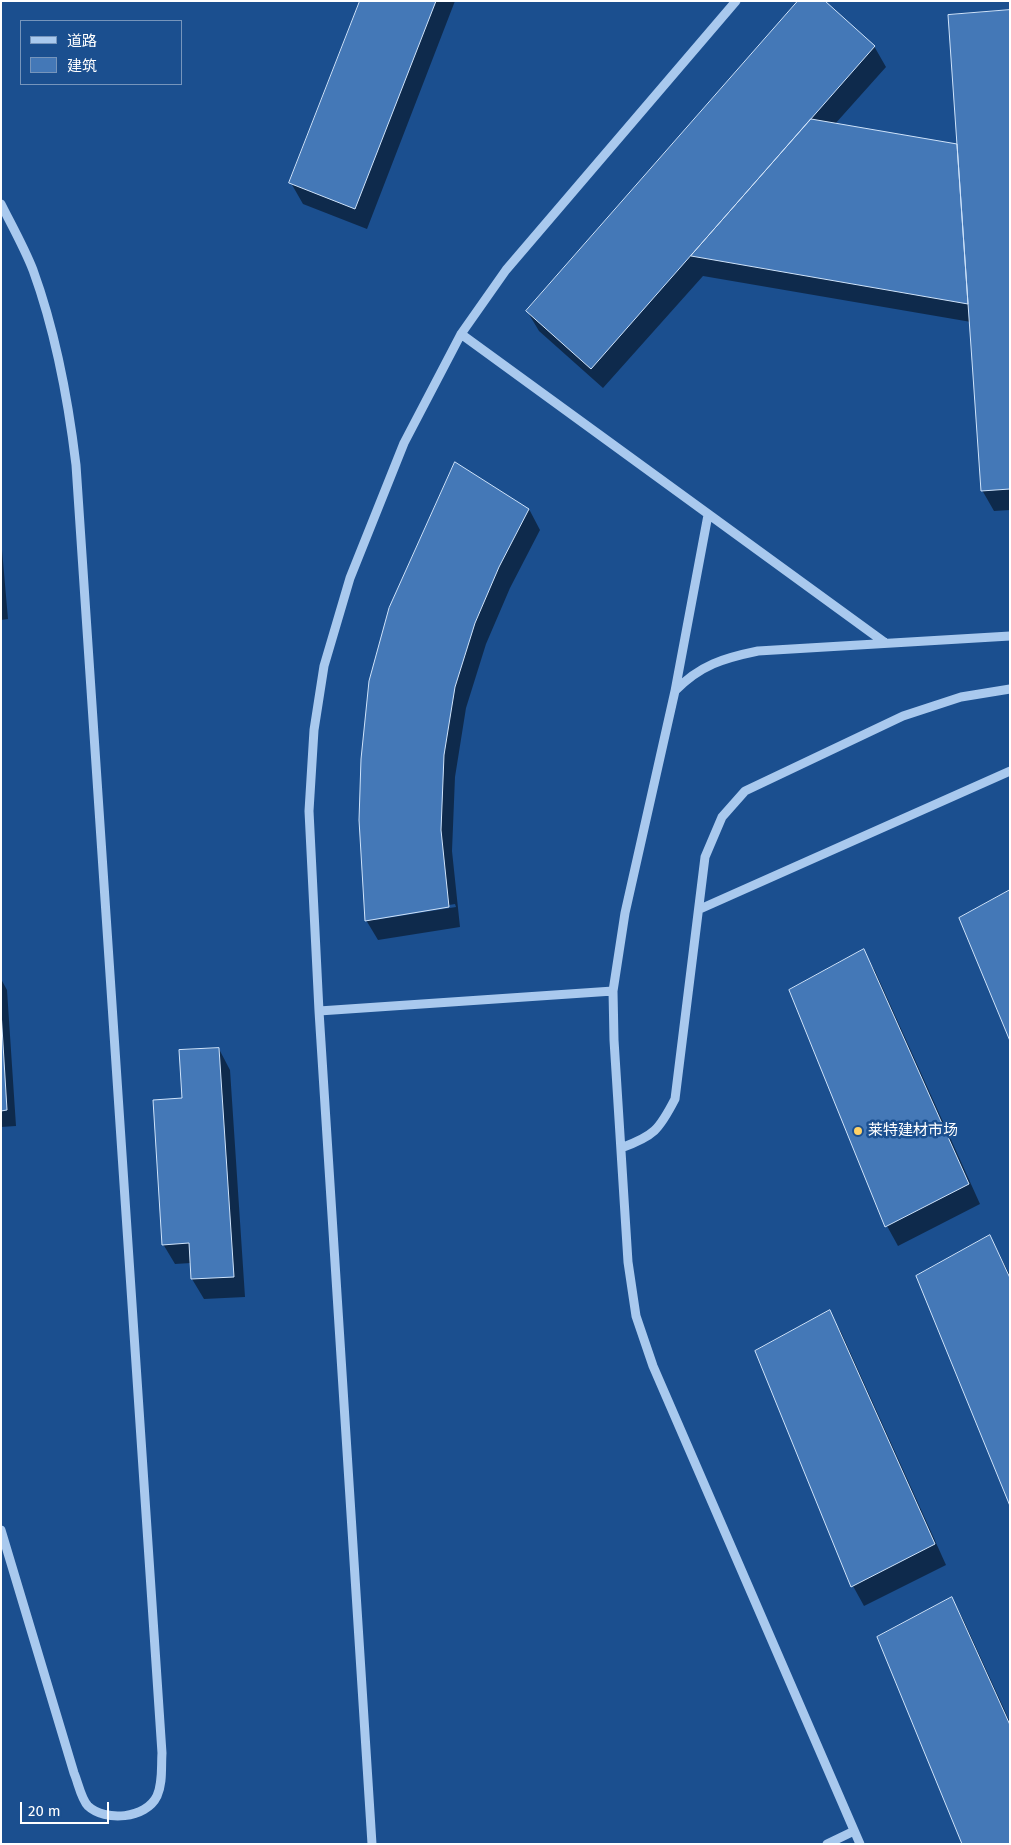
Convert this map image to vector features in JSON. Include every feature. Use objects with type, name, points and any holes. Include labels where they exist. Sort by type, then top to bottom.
[{"type":"lane","points":[[372,1844],[319,1011],[309,812],[314,730],[324,666],[350,578],[404,443],[461,334],[506,270],[736,1]]},
{"type":"lane","points":[[1,204],[32,269],[53,330],[67,392],[76,465],[162,1753],[161,1784],[156,1798],[141,1810],[124,1815],[103,1815],[86,1805],[74,1773],[1,1530]]},
{"type":"lane","points":[[461,334],[884,642]]},
{"type":"lane","points":[[708,515],[675,691],[626,913],[613,991],[628,1262],[635,1307],[653,1366],[860,1844]]},
{"type":"lane","points":[[675,691],[691,675],[725,658],[758,651],[1010,636]]},
{"type":"lane","points":[[621,1148],[645,1140],[662,1124],[675,1099],[705,857],[722,817],[745,791],[903,716],[961,698],[1010,689]]},
{"type":"lane","points":[[700,909],[1010,770]]},
{"type":"lane","points":[[319,1011],[613,991]]},
{"type":"lane","points":[[827,1844],[854,1831]]},
{"type":"building","points":[[360,1],[436,1],[355,209],[289,183]]},
{"type":"building","points":[[798,1],[825,1],[875,46],[591,369],[526,311]]},
{"type":"building","points":[[1010,10],[1010,489],[981,491],[948,15]]},
{"type":"building","points":[[811,119],[957,144],[968,304],[691,256]]},
{"type":"building","points":[[455,462],[529,509],[499,567],[475,623],[455,687],[444,755],[441,830],[449,907],[365,921],[359,820],[361,759],[369,681],[389,608]]},
{"type":"building","points":[[1010,890],[1010,1041],[959,918]]},
{"type":"building","points":[[864,949],[969,1184],[885,1227],[789,990]]},
{"type":"building","points":[[1,1011],[7,1110],[1,1111]]},
{"type":"building","points":[[219,1048],[234,1277],[191,1279],[189,1243],[162,1245],[153,1100],[182,1098],[179,1050]]},
{"type":"building","points":[[990,1235],[1010,1278],[1010,1506],[916,1276]]},
{"type":"building","points":[[830,1310],[935,1544],[851,1587],[755,1351]]},
{"type":"building","points":[[952,1597],[1010,1725],[1010,1844],[962,1844],[877,1637]]},
{"type":"place","name":"莱特建材市场","points":[[858,1131]]}]
